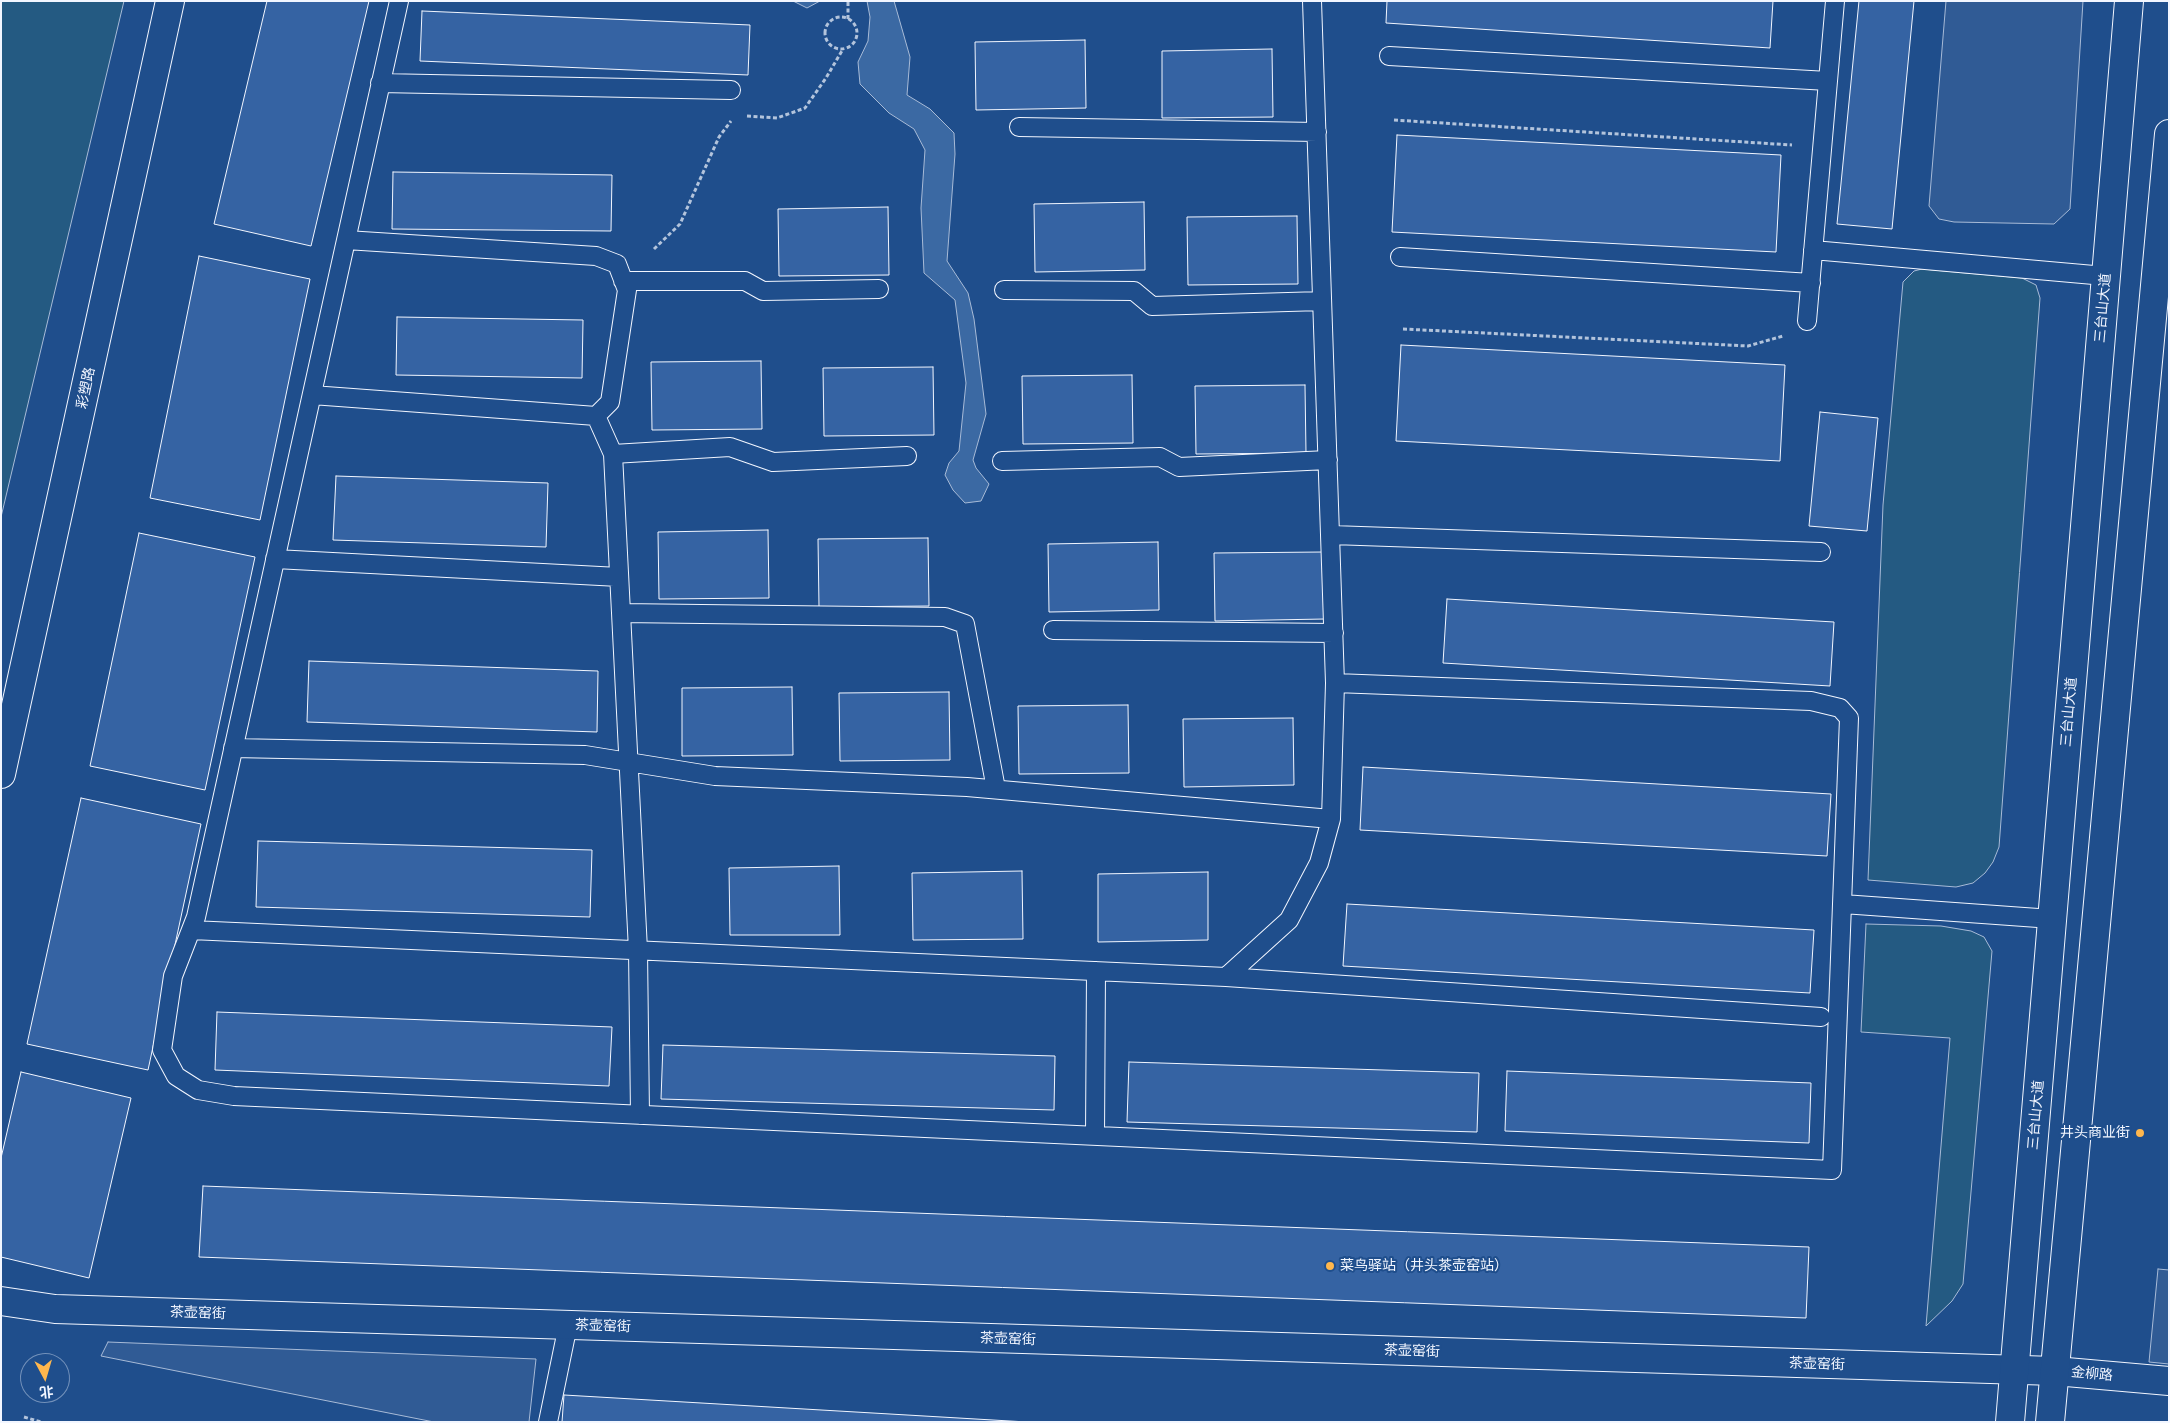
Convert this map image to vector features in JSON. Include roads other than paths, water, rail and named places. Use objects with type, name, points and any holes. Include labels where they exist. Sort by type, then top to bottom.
[{"type":"street","name":"彩塑路","points":[[1,774],[170,1]]},
{"type":"street","name":"三台山大道","points":[[2010,1422],[2128,1]]},
{"type":"street","points":[[2050,1422],[2169,134]]},
{"type":"street","name":"茶壶窑街","points":[[1,1301],[55,1309],[2014,1370]]},
{"type":"street","name":"金柳路","points":[[2014,1370],[2055,1371],[2169,1381]]},
{"type":"lane","points":[[399,1],[276,559],[191,930],[173,976],[162,1050],[176,1076],[198,1090],[234,1096],[1832,1170],[1843,904],[1848,718],[1840,708],[1811,701],[1335,683]]},
{"type":"lane","points":[[1226,977],[1289,920],[1319,863],[1331,819],[1335,683],[1332,536],[1312,1]]},
{"type":"lane","points":[[1807,321],[1835,1]]},
{"type":"lane","points":[[1389,56],[1828,81]]},
{"type":"lane","points":[[380,83],[730,90]]},
{"type":"lane","points":[[1019,127],[1317,132]]},
{"type":"lane","points":[[346,240],[596,256],[620,272],[745,280],[763,291],[878,289]]},
{"type":"lane","points":[[1813,250],[2106,276]]},
{"type":"lane","points":[[1400,257],[1811,284]]},
{"type":"lane","points":[[312,395],[596,416],[610,402],[627,290],[620,272]]},
{"type":"lane","points":[[1004,290],[1134,291],[1152,306],[1322,300]]},
{"type":"lane","points":[[596,416],[613,454],[638,950],[640,1115]]},
{"type":"lane","points":[[613,454],[730,447],[773,462],[907,456]]},
{"type":"lane","points":[[1002,461],[1160,457],[1179,468],[1328,460]]},
{"type":"lane","points":[[1332,536],[1821,552]]},
{"type":"lane","points":[[276,559],[619,577]]},
{"type":"lane","points":[[621,614],[945,617],[965,624],[996,789]]},
{"type":"lane","points":[[1053,630],[1334,633]]},
{"type":"lane","points":[[233,748],[586,755],[715,776],[996,789],[1331,819]]},
{"type":"lane","points":[[1843,904],[2052,919]]},
{"type":"lane","points":[[191,930],[1226,977],[1821,1017]]},
{"type":"lane","points":[[1095,1136],[1096,971]]},
{"type":"lane","points":[[548,1422],[568,1325]]},
{"type":"place","name":"井头商业街","points":[[2140,1133]]},
{"type":"place","name":"菜鸟驿站（井头茶壶窑站）","points":[[1330,1266]]}]
